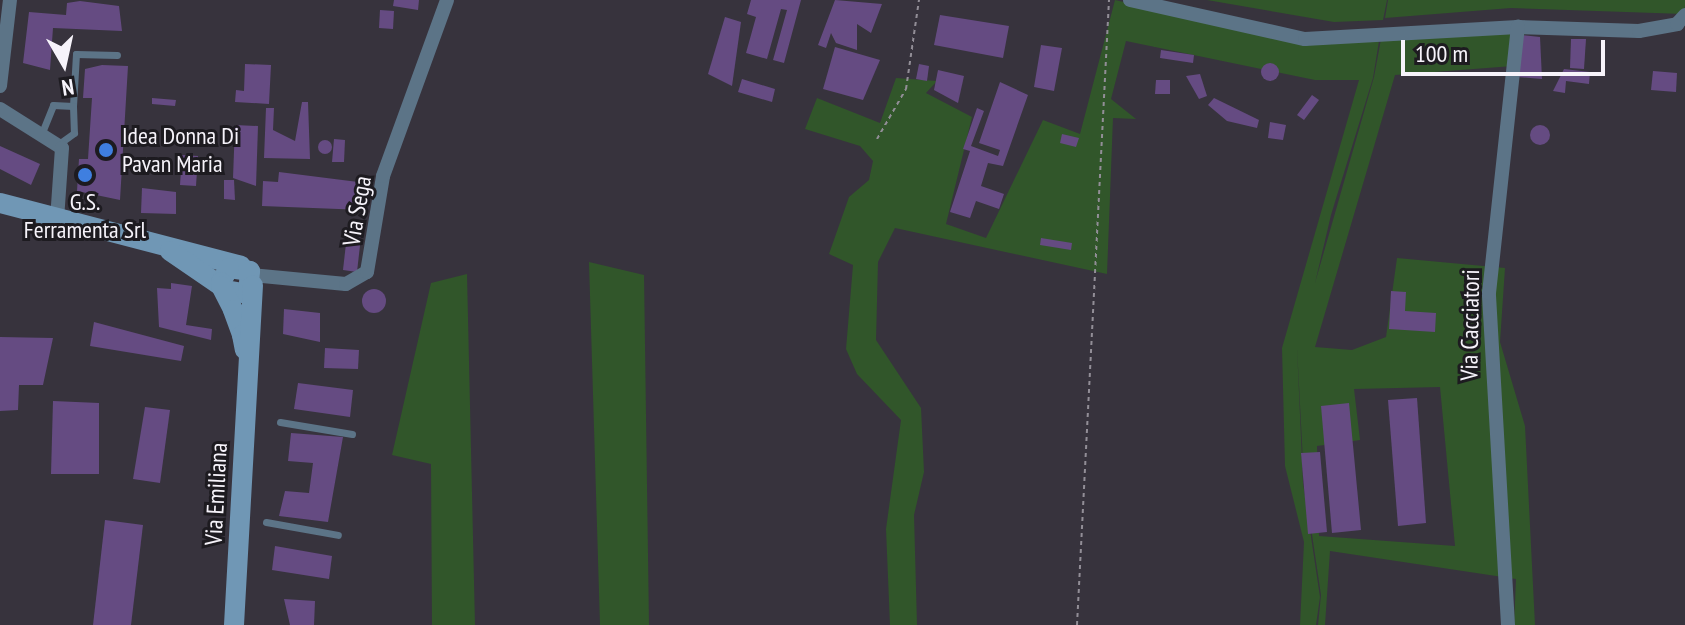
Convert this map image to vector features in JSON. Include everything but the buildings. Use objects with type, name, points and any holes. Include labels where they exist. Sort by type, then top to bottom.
[{"type":"main road","points":[[0,203],[163,247],[249,276],[238,298],[163,247]]},
{"type":"main road","name":"Via Emiliana","points":[[234,625],[248,366],[249,276]]},
{"type":"main road","name":"Via Emiliana","points":[[222,288],[248,366]]},
{"type":"street","points":[[0,86],[10,0]]},
{"type":"street","name":"Via Sega","points":[[249,276],[346,284],[367,272],[383,176],[447,0]]},
{"type":"street","points":[[1130,0],[1305,39],[1464,28],[1639,31],[1682,23]]},
{"type":"street","name":"Via Cacciatori","points":[[1508,625],[1489,293],[1518,27]]},
{"type":"street","points":[[0,109],[59,144],[57,219]]},
{"type":"lane","points":[[59,144],[74,133],[76,54],[117,55]]},
{"type":"lane","points":[[41,136],[53,105],[73,106]]},
{"type":"lane","points":[[280,422],[352,434]]},
{"type":"lane","points":[[266,522],[338,535]]},
{"type":"path","points":[[877,139],[906,89],[919,0]]},
{"type":"path","points":[[1077,625],[1109,0]]},
{"type":"green space","points":[[1115,0],[1273,36],[1379,41],[1373,78],[1331,215],[1315,283],[1374,77],[1381,39],[1524,29],[1527,65],[1395,75],[1315,347],[1352,350],[1386,337],[1397,258],[1505,268],[1500,342],[1525,426],[1535,625],[1514,625],[1516,579],[1330,551],[1325,625],[1318,625],[1321,595],[1304,481],[1297,347],[1303,483],[1320,597],[1316,625],[1300,625],[1304,542],[1285,466],[1282,348],[1359,80],[1315,80],[1126,41],[1111,99],[1136,119],[1113,118],[1107,274],[895,228],[878,262],[876,340],[921,408],[924,472],[914,515],[917,625],[890,625],[886,529],[901,420],[857,374],[846,349],[853,265],[829,254],[849,197],[869,180],[873,161],[860,146],[805,129],[817,98],[880,123],[896,78],[937,81],[926,93],[972,117],[946,224],[986,238],[1043,120],[1080,134]],"holes":[[[1440,387],[1455,546],[1319,536],[1317,446],[1360,440],[1354,389]]]},
{"type":"green space","points":[[1207,0],[1387,0],[1383,20],[1334,22]]},
{"type":"green space","points":[[1388,0],[1685,0],[1685,5],[1684,14],[1511,8],[1385,18]]},
{"type":"green space","points":[[589,262],[644,275],[649,625],[600,625]]},
{"type":"green space","points":[[467,274],[475,625],[432,625],[431,464],[392,455],[431,283]]},
{"type":"place","name":"Idea Donna Di Pavan Maria","points":[[106,150]]},
{"type":"place","name":"G.S. Ferramenta Srl","points":[[85,175]]}]
